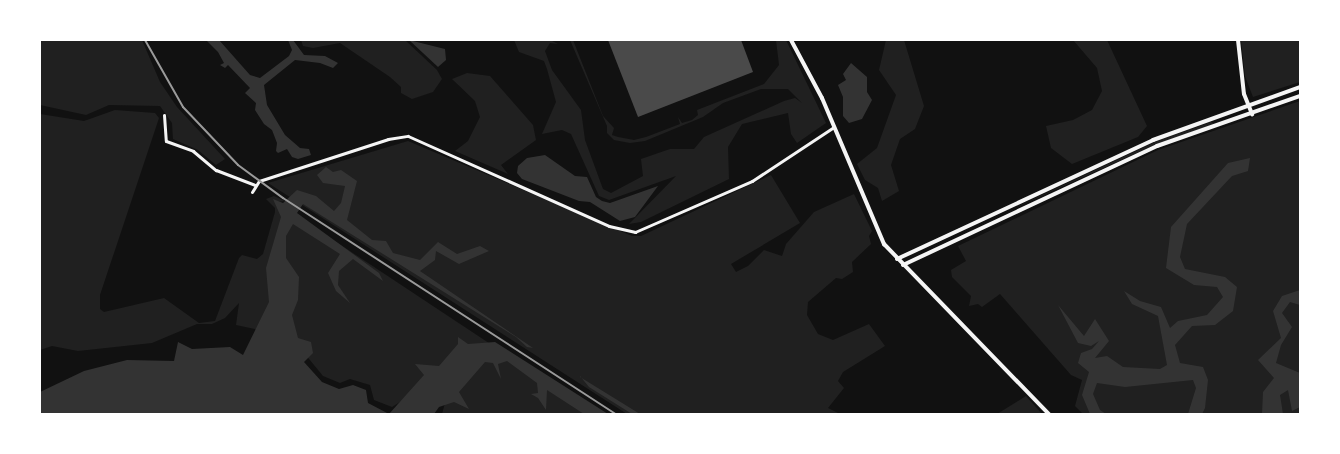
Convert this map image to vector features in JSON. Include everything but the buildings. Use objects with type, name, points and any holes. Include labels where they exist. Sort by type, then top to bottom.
[{"type":"street","points":[[791,40],[834,127],[878,230],[897,259],[1049,414]]},
{"type":"street","points":[[1238,40],[1240,72],[1252,114]]},
{"type":"street","points":[[897,259],[1153,140],[1300,87]]},
{"type":"street","points":[[903,265],[1157,146],[1300,96]]},
{"type":"street","points":[[164,115],[166,141],[193,151],[216,170],[255,185],[388,139],[408,136],[609,226],[635,232],[752,181],[834,127]]},
{"type":"street","points":[[252,192],[255,185]]},
{"type":"street","points":[[988,217],[991,224]]},
{"type":"shaded area","points":[[40,40],[142,40],[160,82],[177,107],[225,159],[216,165],[198,150],[173,139],[172,123],[160,106],[109,105],[86,115],[40,105]]},
{"type":"shaded area","points":[[206,40],[219,40],[250,75],[260,78],[289,56],[292,50],[288,40],[293,40],[304,55],[325,56],[338,63],[333,68],[320,63],[295,60],[264,85],[267,105],[285,135],[300,148],[309,149],[311,155],[298,159],[292,157],[287,149],[278,153],[276,151],[277,143],[272,130],[264,124],[255,110],[256,103],[245,93],[250,88],[228,65],[225,68],[220,65],[224,63],[218,52]]},
{"type":"shaded area","points":[[301,40],[405,40],[437,70],[442,79],[433,92],[412,99],[401,93],[401,87],[390,77],[340,43],[313,48],[303,46]]},
{"type":"shaded area","points":[[409,40],[445,49],[446,60],[438,67]]},
{"type":"shaded area","points":[[514,40],[550,40],[558,44],[550,43],[545,51],[552,70],[581,110],[585,140],[603,189],[611,193],[643,176],[641,159],[670,149],[694,149],[704,137],[784,101],[795,98],[802,103],[788,89],[761,89],[723,103],[703,117],[645,141],[630,143],[614,140],[607,133],[607,126],[570,40],[573,40],[603,116],[614,128],[612,135],[618,137],[634,140],[646,137],[680,124],[678,117],[682,123],[692,120],[698,115],[697,110],[764,84],[779,65],[776,40],[786,40],[826,123],[797,143],[791,134],[788,113],[742,124],[728,147],[729,179],[641,222],[629,224],[676,176],[609,200],[599,196],[571,134],[562,130],[542,134],[556,102],[547,69],[544,61],[519,52]]},
{"type":"shaded area","points":[[886,40],[904,40],[924,106],[915,129],[900,139],[891,165],[899,191],[882,201],[878,188],[865,180],[857,164],[877,148],[896,95],[879,70]]},
{"type":"shaded area","points":[[1073,40],[1107,40],[1147,126],[1138,137],[1072,164],[1051,148],[1046,126],[1073,120],[1092,110],[1102,91],[1097,68]]},
{"type":"shaded area","points":[[1241,40],[1300,40],[1300,82],[1253,97],[1245,76]]},
{"type":"shaded area","points":[[851,63],[867,77],[867,92],[872,100],[862,119],[849,123],[843,116],[843,97],[838,85],[846,80],[843,74]]},
{"type":"shaded area","points":[[467,73],[490,76],[533,125],[536,140],[501,165],[508,174],[455,151],[468,141],[480,117],[475,101],[452,79]]},
{"type":"shaded area","points":[[1300,101],[1300,414],[1083,414],[1075,406],[1082,380],[1071,375],[1000,294],[982,307],[978,304],[969,306],[971,296],[952,277],[951,270],[966,261],[958,246],[1158,150]]},
{"type":"shaded area","points":[[115,110],[155,113],[159,118],[100,295],[100,309],[104,312],[164,298],[199,323],[215,321],[239,258],[242,255],[257,259],[263,254],[275,212],[275,208],[266,199],[274,196],[285,201],[276,202],[596,414],[442,414],[455,367],[392,407],[374,400],[370,385],[350,379],[340,383],[323,376],[291,337],[236,325],[239,303],[225,318],[212,324],[197,324],[152,343],[78,351],[52,346],[40,350],[40,114],[84,121]]},
{"type":"shaded area","points":[[1211,122],[1214,124],[1150,147],[995,217],[1155,142]]},
{"type":"shaded area","points":[[408,141],[632,236],[641,236],[771,175],[800,223],[731,264],[736,272],[748,266],[764,250],[782,256],[786,244],[814,212],[854,194],[872,231],[869,236],[871,244],[852,262],[853,272],[842,279],[836,278],[808,302],[807,315],[818,334],[833,340],[869,324],[885,346],[843,372],[838,381],[844,388],[828,408],[840,414],[627,414],[268,183]]},
{"type":"shaded area","points":[[545,155],[575,176],[587,177],[596,197],[602,201],[610,203],[658,186],[635,217],[620,221],[590,202],[579,201],[522,179],[517,173],[518,166],[527,158]]},
{"type":"shaded area","points":[[1250,158],[1248,171],[1232,176],[1187,224],[1180,257],[1185,269],[1225,277],[1237,287],[1233,311],[1215,325],[1192,326],[1175,345],[1180,363],[1203,367],[1208,380],[1205,408],[1202,414],[1188,414],[1196,388],[1193,380],[1125,387],[1097,383],[1093,394],[1100,410],[1106,414],[1090,414],[1082,395],[1089,372],[1078,363],[1081,353],[1092,349],[1099,341],[1091,346],[1078,343],[1058,305],[1084,336],[1095,319],[1109,341],[1095,358],[1107,356],[1123,367],[1160,369],[1167,365],[1158,316],[1132,304],[1124,291],[1140,301],[1161,307],[1170,328],[1178,321],[1207,315],[1223,297],[1217,287],[1194,285],[1166,268],[1171,227],[1228,163]]},
{"type":"shaded area","points":[[326,167],[333,172],[341,170],[357,181],[347,220],[372,240],[386,241],[393,253],[420,260],[438,242],[457,254],[480,246],[489,251],[459,264],[436,251],[435,260],[420,271],[533,348],[527,347],[516,337],[303,204],[297,213],[379,273],[383,281],[353,259],[339,271],[338,285],[350,303],[336,291],[328,273],[340,254],[293,224],[286,236],[286,258],[299,277],[298,300],[292,315],[298,338],[311,342],[313,353],[304,362],[322,382],[339,389],[353,385],[366,390],[368,403],[389,414],[40,414],[40,392],[84,371],[127,360],[174,361],[178,342],[192,349],[230,347],[243,355],[269,302],[266,268],[281,217],[273,199],[283,203],[297,190],[316,196],[334,211],[341,203],[345,186],[323,183],[317,175]]},
{"type":"shaded area","points":[[1300,290],[1300,305],[1290,302],[1282,313],[1292,327],[1281,345],[1276,363],[1300,373],[1300,407],[1292,411],[1288,390],[1280,395],[1283,414],[1262,414],[1263,392],[1274,378],[1258,360],[1281,338],[1273,311],[1282,296]]},
{"type":"shaded area","points":[[458,337],[468,344],[495,342],[608,414],[584,414],[547,390],[546,410],[538,398],[531,394],[538,393],[537,383],[507,361],[498,364],[501,379],[493,363],[485,362],[459,392],[469,409],[454,402],[439,407],[434,414],[389,414],[424,375],[415,364],[439,366],[458,344]]},
{"type":"shaded area","points":[[582,378],[640,414],[632,414],[589,387]]},
{"type":"shaded area","points":[[1026,396],[1042,414],[997,414]]},
{"type":"railway","points":[[145,40],[183,107],[238,165],[283,198],[616,414]]}]
